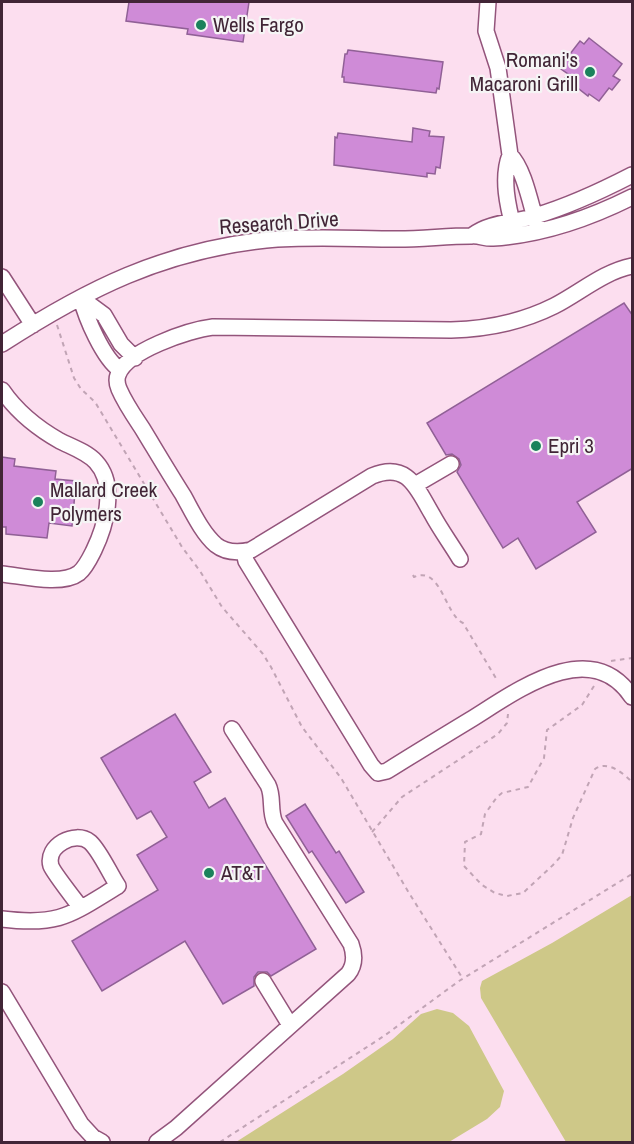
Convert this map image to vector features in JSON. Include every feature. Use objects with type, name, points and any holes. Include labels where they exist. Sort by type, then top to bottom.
[{"type":"street","points":[[488,2],[486,31],[498,68],[510,154],[506,182],[508,210],[514,229]]},
{"type":"street","points":[[510,154],[520,171],[536,224]]},
{"type":"street","name":"Research Drive","points":[[536,224],[581,199],[633,175]]},
{"type":"street","name":"Research Drive","points":[[2,344],[112,281],[150,265],[189,253],[229,245],[289,239],[433,238],[473,235],[488,238],[536,224],[567,224],[633,197]]},
{"type":"street","points":[[460,559],[415,484],[401,474],[379,473],[256,548],[244,552],[228,551],[218,546],[200,524],[118,388],[120,370],[135,358],[166,340],[193,330],[213,327],[451,330],[487,328],[539,313],[607,275],[633,266]]},
{"type":"street","points":[[2,277],[33,325]]},
{"type":"street","points":[[81,298],[104,315],[121,344],[135,358]]},
{"type":"street","points":[[81,298],[88,321],[106,357],[120,370]]},
{"type":"street","points":[[2,390],[26,418],[96,462],[105,477],[108,495],[105,518],[98,542],[79,573],[60,579],[2,574]]},
{"type":"street","points":[[415,484],[451,464]]},
{"type":"street","points":[[244,552],[258,580],[378,773],[387,771],[501,701],[547,675],[557,672],[580,669],[600,672],[623,685],[633,697]]},
{"type":"street","points":[[157,1143],[348,974],[354,963],[353,950],[273,817],[272,793],[268,785],[232,729]]},
{"type":"street","points":[[2,919],[32,922],[60,919],[81,908],[118,886],[90,842],[81,838],[69,838],[54,851],[51,856],[51,865],[81,908]]},
{"type":"street","points":[[263,981],[290,1025]]},
{"type":"street","points":[[2,992],[81,1124],[102,1143]]},
{"type":"path","points":[[51,315],[60,332],[67,358],[81,389],[94,402],[182,547],[222,607],[262,654],[302,727],[341,778],[463,979]]},
{"type":"path","points":[[412,575],[425,575],[431,578],[457,621],[463,623],[498,680]]},
{"type":"path","points":[[608,667],[613,660],[633,658]]},
{"type":"path","points":[[598,680],[586,701],[547,730],[544,758],[530,785],[525,789],[500,794],[488,808],[484,815],[481,834],[470,837],[464,844],[464,866],[489,890],[507,896],[519,895],[554,865],[562,855],[573,818],[595,769],[603,765],[611,767],[633,782]]},
{"type":"path","points":[[372,832],[402,797],[504,728],[508,715],[501,701]]},
{"type":"path","points":[[220,1143],[384,1036],[463,979],[633,874]]},
{"type":"shaded area","points":[[632,895],[632,1142],[566,1142],[481,998],[480,988],[482,981],[552,943]]},
{"type":"shaded area","points":[[437,1009],[453,1013],[469,1026],[504,1091],[500,1107],[487,1119],[449,1142],[236,1142],[343,1074],[393,1039],[421,1014]]},
{"type":"building","name":"Wells Fargo","points":[[129,2],[249,2],[243,42],[187,34],[188,29],[126,21]]},
{"type":"building","name":"Romani's Macaroni Grill","points":[[589,38],[622,64],[613,76],[620,80],[612,90],[609,88],[599,101],[589,94],[588,96],[565,78],[568,74],[561,69],[580,41],[584,44]]},
{"type":"building","points":[[348,50],[443,62],[439,89],[437,88],[436,93],[344,82],[344,77],[342,77],[345,54]]},
{"type":"building","points":[[413,128],[430,131],[429,136],[444,137],[440,168],[436,167],[435,174],[427,173],[427,177],[334,165],[335,137],[337,138],[338,133],[412,142]]},
{"type":"building","name":"Epri 3","points":[[624,303],[633,316],[633,468],[577,502],[596,532],[536,569],[518,538],[503,548],[457,472],[461,465],[459,459],[452,454],[446,455],[427,423]]},
{"type":"building","name":"Mallard Creek Polymers","points":[[2,457],[15,459],[14,466],[56,471],[55,479],[76,481],[72,526],[49,523],[47,538],[6,534],[6,527],[2,527]]},
{"type":"building","name":"AT&T","points":[[175,714],[211,772],[194,782],[209,808],[225,798],[316,949],[271,976],[267,972],[258,972],[254,977],[254,986],[223,1004],[185,941],[102,991],[72,941],[158,890],[137,855],[167,837],[151,811],[137,819],[101,758]]},
{"type":"building","points":[[305,804],[336,853],[339,851],[364,892],[346,903],[312,851],[309,853],[286,816]]},
{"type":"place","name":"Wells Fargo","points":[[201,25]]},
{"type":"place","name":"Romani's Macaroni Grill","points":[[590,72]]},
{"type":"place","name":"Epri 3","points":[[536,446]]},
{"type":"place","name":"Mallard Creek Polymers","points":[[38,502]]},
{"type":"place","name":"AT&T","points":[[209,873]]}]
